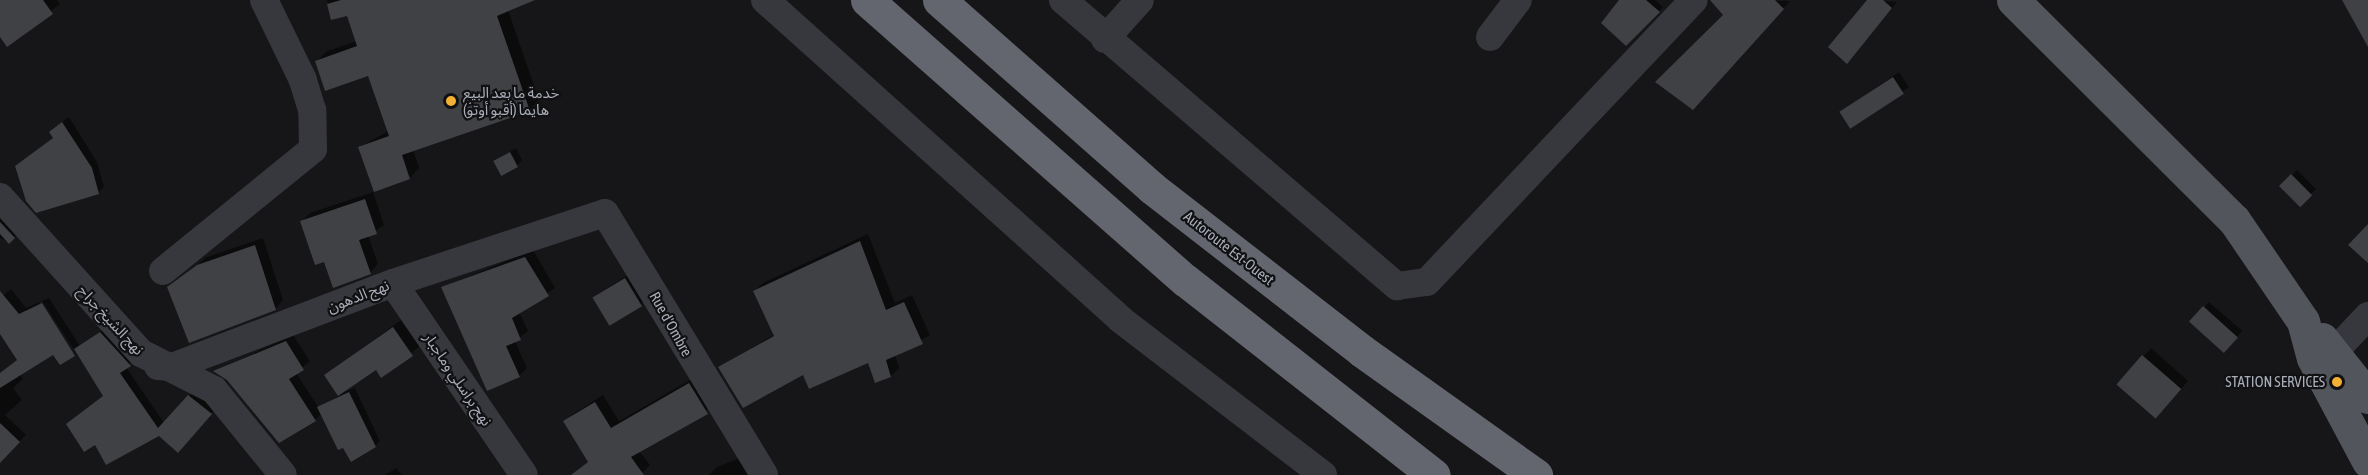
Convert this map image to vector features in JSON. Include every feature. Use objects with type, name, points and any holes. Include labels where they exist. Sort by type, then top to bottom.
[{"type":"highway","points":[[867,0],[1185,280],[1434,475]]},
{"type":"highway","name":"Autoroute Est-Ouest","points":[[939,0],[1152,188],[1362,351],[1536,475]]},
{"type":"main road","points":[[2013,0],[2228,212],[2303,321],[2333,353],[2368,397]]},
{"type":"main road","points":[[2303,321],[2313,358],[2368,461]]},
{"type":"street","points":[[163,271],[313,150],[312,110],[303,80],[264,0]]},
{"type":"street","points":[[765,0],[1120,319],[1323,475]]},
{"type":"street","points":[[1063,0],[1105,39],[1397,286],[1427,282],[1694,0]]},
{"type":"street","points":[[1105,39],[1140,0]]},
{"type":"street","points":[[1490,37],[1518,0]]},
{"type":"street","name":"نهج الشيخ جراح","points":[[0,197],[158,366],[214,390],[283,475]]},
{"type":"street","name":"Rue d'Ombre","points":[[559,226],[610,215],[691,360],[764,475]]},
{"type":"street","name":"نهج الدهون","points":[[158,366],[172,367],[393,283],[559,226]]},
{"type":"street","name":"نهج براسلي وماجبار","points":[[393,283],[524,475]]},
{"type":"street","points":[[2333,353],[2368,316]]},
{"type":"building","points":[[0,0],[43,0],[53,14],[7,47],[0,37]]},
{"type":"building","name":"خدمة ما بعد البيع هايما (أقبو أوتو)","points":[[341,0],[535,0],[497,16],[530,111],[402,155],[410,179],[374,192],[358,147],[389,136],[368,76],[325,91],[315,61],[357,46],[347,16],[331,20],[327,4]]},
{"type":"building","points":[[1619,0],[1646,0],[1660,12],[1626,46],[1601,23]]},
{"type":"building","points":[[1710,0],[1775,0],[1784,9],[1693,110],[1655,82],[1723,15]]},
{"type":"building","points":[[1867,0],[1883,0],[1892,8],[1847,64],[1828,47]]},
{"type":"building","points":[[2342,0],[2368,0],[2368,47]]},
{"type":"building","points":[[1893,77],[1904,94],[1850,129],[1839,112]]},
{"type":"building","points":[[62,122],[92,168],[99,194],[36,213],[26,201],[15,166],[53,138],[49,132]]},
{"type":"building","points":[[510,152],[518,167],[501,176],[493,161]]},
{"type":"building","points":[[2291,174],[2312,195],[2300,207],[2279,186]]},
{"type":"building","points":[[365,199],[377,234],[359,240],[371,274],[333,288],[324,262],[315,265],[300,221]]},
{"type":"building","points":[[0,222],[15,238],[9,244],[0,234]]},
{"type":"building","points":[[2368,224],[2368,263],[2348,245]]},
{"type":"building","points":[[860,241],[886,310],[904,302],[923,344],[886,360],[891,377],[875,383],[868,363],[809,389],[803,375],[743,408],[718,367],[774,336],[753,291]]},
{"type":"building","points":[[255,245],[276,310],[189,343],[167,287],[197,265]]},
{"type":"building","points":[[525,257],[549,296],[512,318],[521,340],[506,346],[520,377],[487,391],[441,287]]},
{"type":"building","points":[[625,278],[642,306],[609,326],[592,298]]},
{"type":"building","points":[[0,291],[19,314],[42,303],[75,356],[60,365],[53,355],[0,388],[0,373],[17,360],[0,334]]},
{"type":"building","points":[[2203,306],[2238,337],[2224,353],[2189,322]]},
{"type":"building","points":[[393,327],[413,356],[381,378],[376,370],[338,396],[324,375]]},
{"type":"building","points":[[100,332],[131,366],[120,373],[158,428],[188,395],[212,414],[178,453],[159,436],[106,465],[95,445],[84,452],[66,424],[103,396],[74,349]]},
{"type":"building","points":[[286,341],[304,370],[289,379],[316,421],[279,443],[227,380],[213,371]]},
{"type":"building","points":[[2142,355],[2181,389],[2156,419],[2116,384]]},
{"type":"building","points":[[689,383],[708,414],[631,457],[644,475],[571,475],[588,462],[563,421],[595,402],[611,428]]},
{"type":"building","points":[[349,392],[376,447],[351,462],[343,448],[338,450],[317,407]]},
{"type":"building","points":[[0,423],[20,442],[0,463]]},
{"type":"place","name":"خدمة ما بعد البيع هايما (أقبو أوتو)","points":[[451,101]]},
{"type":"place","name":"STATION SERVICES","points":[[2337,382]]}]
